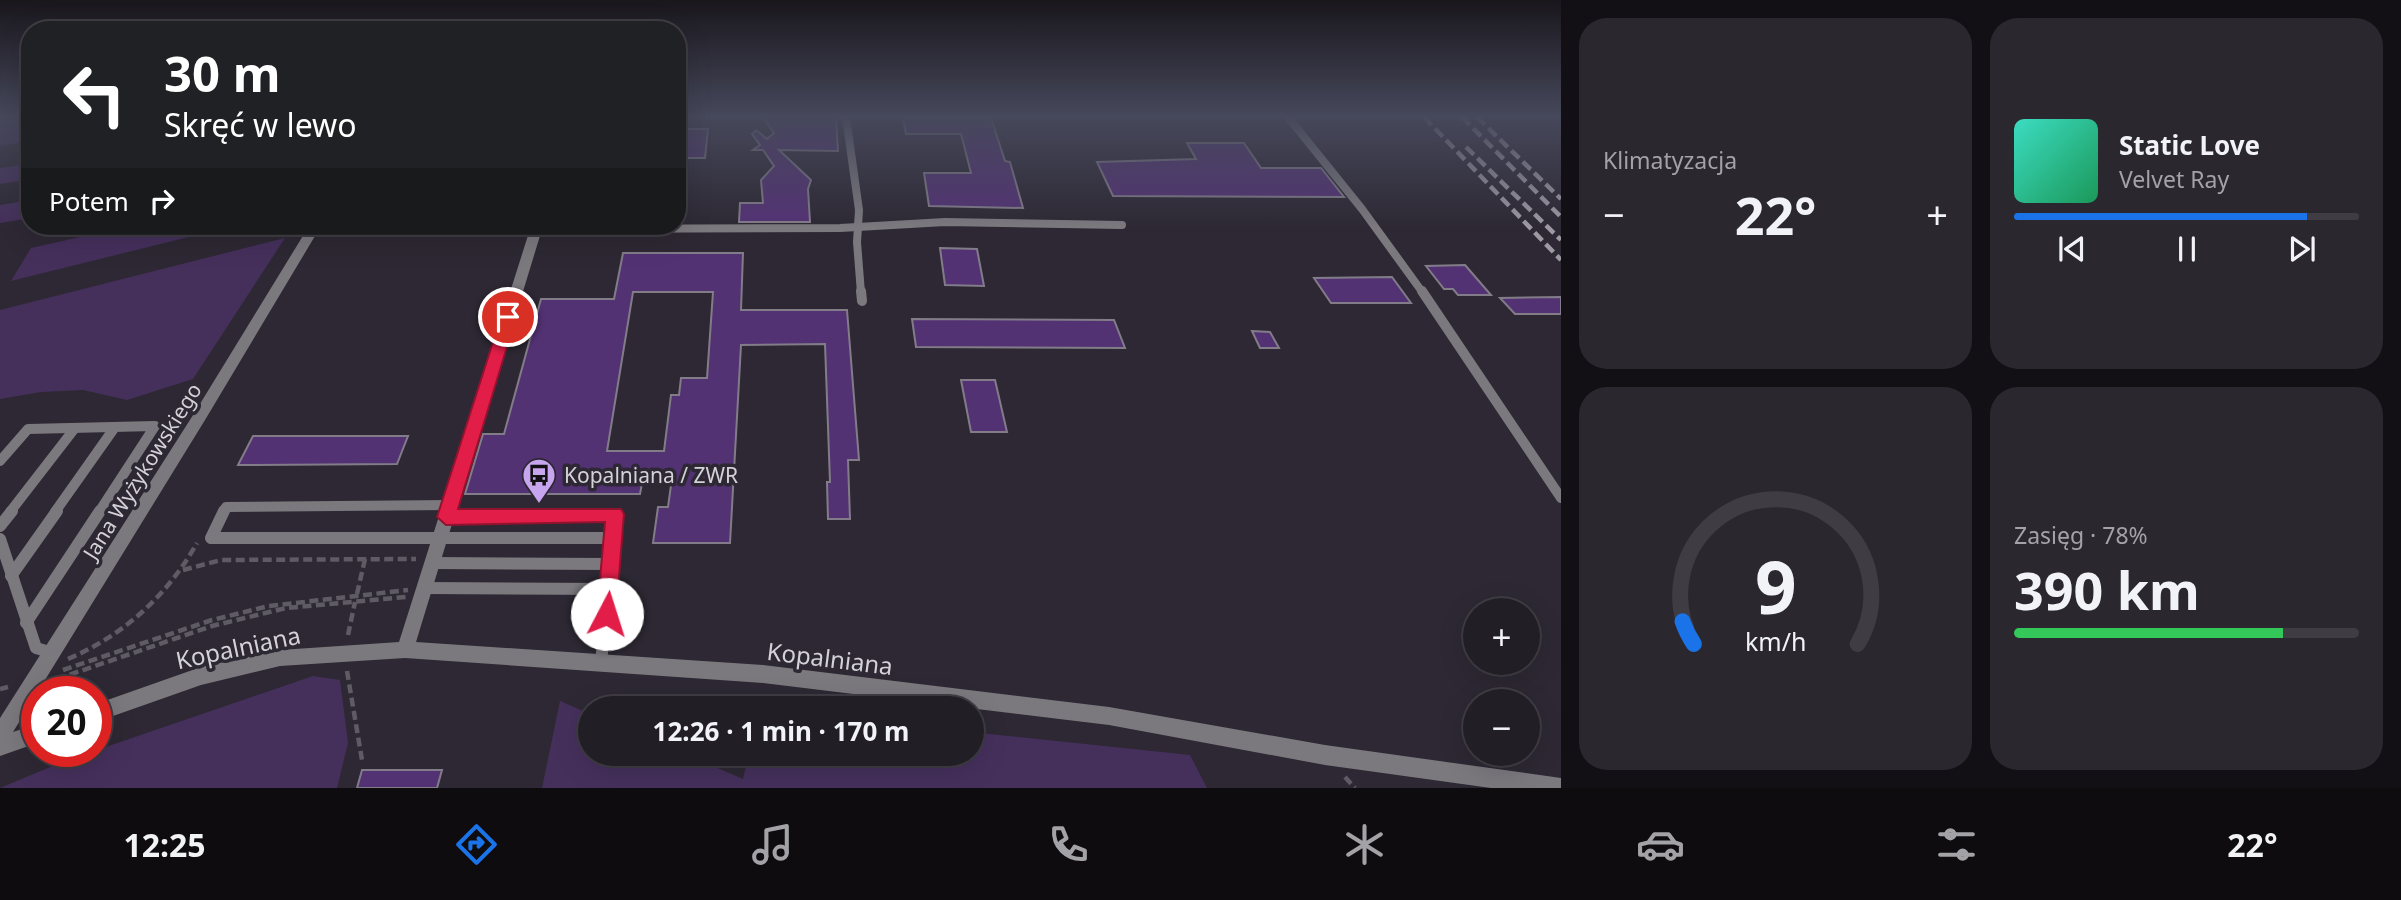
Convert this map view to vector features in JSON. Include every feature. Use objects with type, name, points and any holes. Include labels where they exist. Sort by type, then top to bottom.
[{"type":"street","name":"Jana Wyżykowskiego","points":[[39,676],[309,235]]},
{"type":"street","points":[[405,650],[425,566],[439,538],[448,511],[535,235]]},
{"type":"street","name":"Kopalniana","points":[[112,707],[201,676],[280,658],[405,650],[763,674],[1110,716],[1325,755],[1560,788]]},
{"type":"street","name":"Jana Wyżykowskiego","points":[[0,735],[21,704]]},
{"type":"street","points":[[0,746],[21,739]]},
{"type":"lane","points":[[850,154],[859,226],[856,242],[862,301]]},
{"type":"lane","points":[[1319,154],[1436,308],[1561,498]]},
{"type":"lane","points":[[686,227],[1122,225]]},
{"type":"lane","points":[[0,461],[28,429],[155,426],[26,623]]},
{"type":"lane","points":[[11,576],[115,427]]},
{"type":"lane","points":[[0,526],[75,428]]},
{"type":"lane","points":[[601,663],[609,589],[615,514],[226,507],[211,538],[613,538]]},
{"type":"lane","points":[[0,539],[36,648],[53,653]]},
{"type":"lane","points":[[425,566],[611,564]]},
{"type":"lane","points":[[420,587],[609,589]]},
{"type":"path","points":[[202,534],[183,570],[118,634],[83,654],[61,661],[56,672],[212,620],[289,602],[420,587]]},
{"type":"path","points":[[183,570],[221,560],[421,559],[425,566]]},
{"type":"path","points":[[65,676],[212,626],[286,608],[420,587]]},
{"type":"path","points":[[0,696],[21,690]]},
{"type":"shaded area","points":[[21,165],[21,180],[0,184],[0,168]]},
{"type":"shaded area","points":[[21,202],[21,220],[0,223],[0,205]]},
{"type":"shaded area","points":[[89,235],[197,235],[11,281],[31,248]]},
{"type":"shaded area","points":[[285,238],[193,379],[127,400],[83,390],[41,392],[0,399],[0,310]]},
{"type":"shaded area","points":[[313,676],[340,680],[348,743],[337,788],[0,788],[50,767],[112,767],[112,745]]},
{"type":"shaded area","points":[[560,701],[578,709],[578,766],[713,766],[743,779],[746,766],[984,766],[984,733],[1190,755],[1207,788],[542,788]]},
{"type":"building","points":[[686,154],[705,154],[705,158],[686,158]]},
{"type":"building","points":[[766,154],[783,154],[811,180],[808,189],[810,222],[739,222],[740,203],[763,203],[761,180],[774,166]]},
{"type":"building","points":[[966,154],[1003,154],[1005,161],[1010,162],[1023,208],[929,206],[924,173],[971,173]]},
{"type":"building","points":[[1193,154],[1251,154],[1261,168],[1321,168],[1344,197],[1113,196],[1097,162],[1196,159]]},
{"type":"building","points":[[940,248],[977,249],[984,286],[945,285]]},
{"type":"building","points":[[623,253],[743,253],[741,310],[847,310],[859,460],[848,460],[850,519],[828,519],[827,482],[830,482],[825,344],[741,345],[730,543],[653,543],[658,507],[668,507],[672,478],[643,478],[640,494],[465,494],[483,434],[504,434],[541,299],[614,299]],"holes":[[[633,292],[713,292],[707,378],[681,378],[679,395],[671,395],[664,451],[607,451]]]},
{"type":"building","points":[[1465,265],[1491,295],[1458,295],[1453,289],[1444,289],[1426,266]]},
{"type":"building","points":[[1392,277],[1411,303],[1331,303],[1314,278]]},
{"type":"building","points":[[1561,297],[1561,314],[1515,314],[1500,298]]},
{"type":"building","points":[[912,319],[1114,320],[1125,348],[916,347]]},
{"type":"building","points":[[1252,331],[1270,332],[1279,348],[1260,348]]},
{"type":"building","points":[[961,380],[995,380],[1007,432],[971,432]]},
{"type":"building","points":[[253,436],[408,436],[397,464],[238,465]]},
{"type":"building","points":[[362,770],[442,770],[437,788],[357,788]]},
{"type":"railway","points":[[1459,154],[1561,260]]},
{"type":"railway","points":[[1473,154],[1561,240]]},
{"type":"railway","points":[[1498,154],[1561,217]]},
{"type":"railway","points":[[1515,154],[1561,199]]},
{"type":"place","name":"Kopalniana / ZWR","points":[[539,505]]},
{"type":"route","points":[[508,317],[446,517],[615,514],[607,614]]}]
